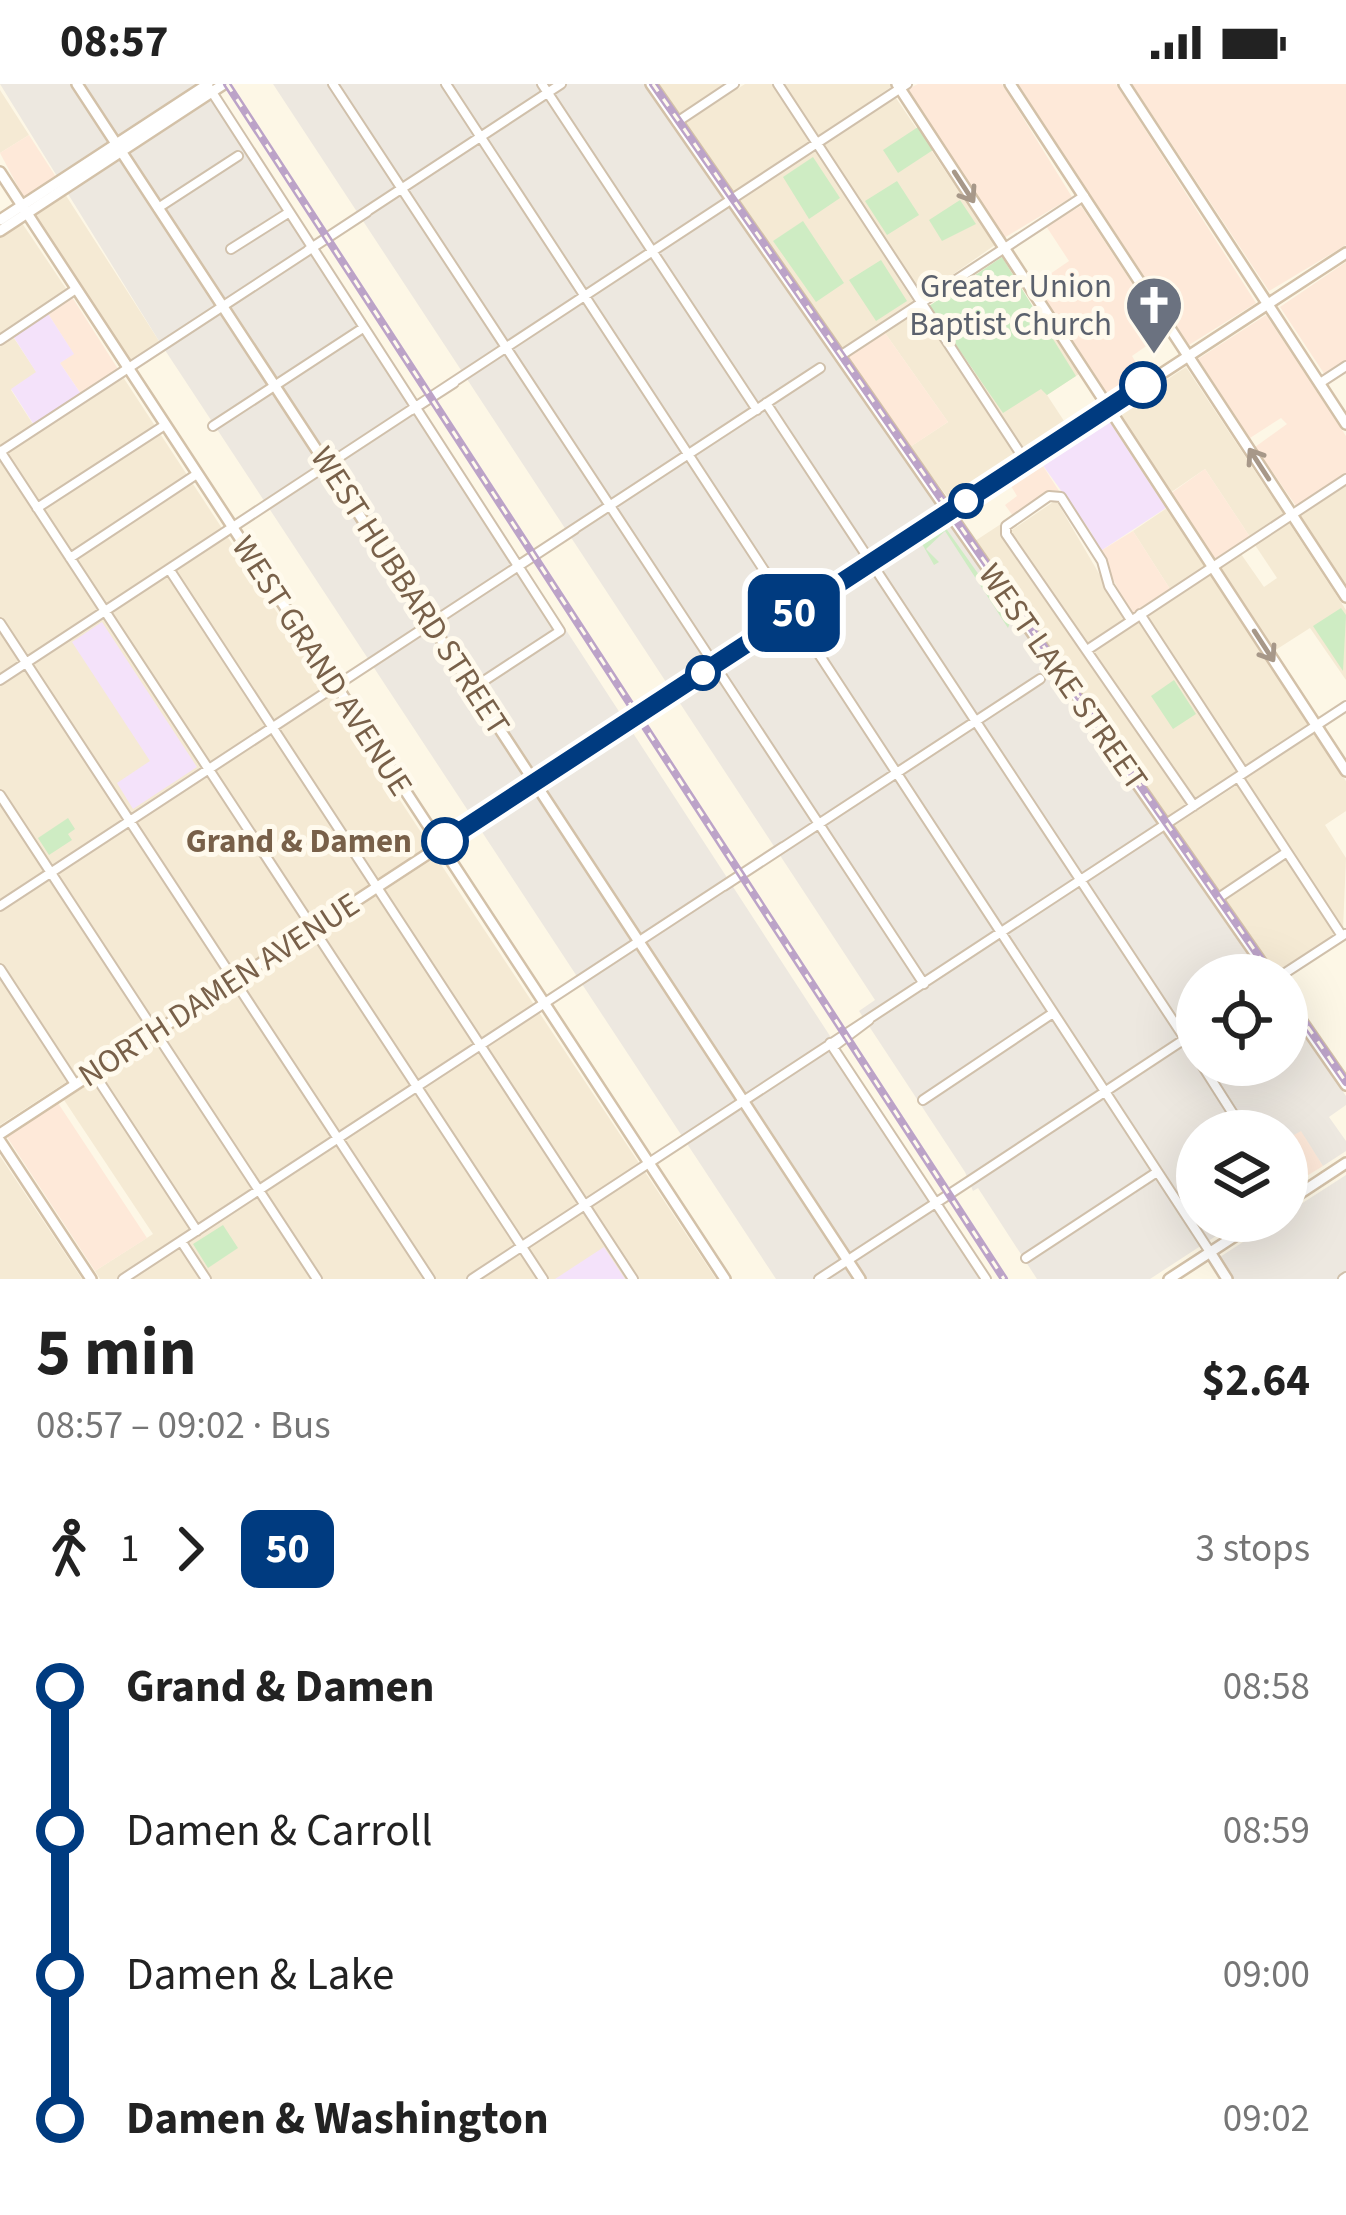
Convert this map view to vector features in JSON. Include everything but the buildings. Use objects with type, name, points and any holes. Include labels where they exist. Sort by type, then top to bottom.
[{"type":"main road","name":"WEST HUBBARD STREET","points":[[77,84],[860,1279]]},
{"type":"main road","points":[[0,220],[24,209],[208,86],[224,84]]},
{"type":"main road","name":"WEST LAKE STREET","points":[[651,84],[1255,954]]},
{"type":"main road","points":[[1010,84],[1346,597]]},
{"type":"main road","points":[[1124,84],[1346,424]]},
{"type":"main road","points":[[901,86],[1346,771]]},
{"type":"main road","name":"WEST GRAND AVENUE","points":[[0,172],[725,1279]]},
{"type":"main road","points":[[0,231],[24,209]]},
{"type":"main road","name":"NORTH DAMEN AVENUE","points":[[0,1137],[1346,253]]},
{"type":"main road","points":[[1308,1030],[1346,1085]]},
{"type":"main road","points":[[0,1137],[91,1279]]},
{"type":"main road","points":[[1308,1187],[1346,1163]]},
{"type":"main road","points":[[1168,1279],[1225,1242]]},
{"type":"main road","points":[[1210,1252],[1227,1279]]},
{"type":"street","points":[[333,84],[924,984]]},
{"type":"street","points":[[446,84],[1210,1252]]},
{"type":"street","points":[[543,1279],[0,452],[480,137],[545,88],[561,84]]},
{"type":"street","points":[[677,122],[734,84]]},
{"type":"street","points":[[778,84],[1025,462]]},
{"type":"street","points":[[208,86],[560,631],[473,688]]},
{"type":"street","points":[[0,680],[901,86]]},
{"type":"street","points":[[545,88],[757,410]]},
{"type":"street","points":[[158,208],[238,156]]},
{"type":"street","points":[[840,356],[1084,196]]},
{"type":"street","points":[[231,249],[288,212]]},
{"type":"street","points":[[0,340],[76,289]]},
{"type":"street","points":[[213,426],[363,328]]},
{"type":"street","points":[[1320,383],[1346,366]]},
{"type":"street","points":[[0,906],[820,368]]},
{"type":"street","points":[[766,404],[1176,1025]]},
{"type":"street","points":[[37,508],[165,425]]},
{"type":"street","points":[[70,558],[197,474]]},
{"type":"street","points":[[1087,650],[1346,479]]},
{"type":"street","points":[[1130,620],[1060,497],[1049,496],[1004,530],[1194,806]]},
{"type":"street","points":[[169,569],[633,1279]]},
{"type":"street","points":[[1140,614],[1287,853],[1344,935],[1308,958]]},
{"type":"street","points":[[0,623],[430,1279]]},
{"type":"street","points":[[123,1279],[780,854],[783,847],[1040,679]]},
{"type":"street","points":[[472,1279],[1346,706]]},
{"type":"street","points":[[0,795],[316,1279]]},
{"type":"street","points":[[1217,899],[1287,853]]},
{"type":"street","points":[[0,970],[75,1084]]},
{"type":"street","points":[[923,1100],[1053,1013]]},
{"type":"street","points":[[830,1045],[986,1279]]},
{"type":"street","points":[[819,1279],[1176,1045]]},
{"type":"street","points":[[93,1072],[197,1231]]},
{"type":"street","points":[[1026,1258],[1157,1172]]},
{"type":"street","points":[[182,1241],[206,1279]]},
{"type":"shaded area","points":[[0,84],[211,84],[988,1279],[776,1279],[159,341]]},
{"type":"shaded area","points":[[273,84],[644,84],[1247,954],[1176,954],[1176,1086],[1308,1086],[1308,1041],[1346,1096],[1346,1105],[1329,1117],[1346,1141],[1346,1151],[1323,1166],[1308,1142],[1308,1110],[1176,1110],[1176,1242],[1207,1242],[1150,1279],[1037,1279],[978,1188],[973,1191],[859,1011],[875,1000]]},
{"type":"shaded area","points":[[658,84],[725,84],[679,114]]},
{"type":"shaded area","points":[[745,84],[772,84],[810,141],[733,192],[685,123]]},
{"type":"shaded area","points":[[784,84],[890,84],[891,87],[819,136]]},
{"type":"shaded area","points":[[918,84],[1002,84],[1072,197],[1004,238],[908,96],[908,89]]},
{"type":"shaded area","points":[[1018,84],[1116,84],[1256,303],[1189,345]]},
{"type":"shaded area","points":[[1132,84],[1346,84],[1346,245],[1269,291]]},
{"type":"shaded area","points":[[0,90],[29,135],[0,153]]},
{"type":"shaded area","points":[[896,98],[995,245],[922,296],[823,145]]},
{"type":"shaded area","points":[[29,135],[56,177],[24,198],[0,153]]},
{"type":"shaded area","points":[[816,151],[913,301],[842,348],[740,201]]},
{"type":"shaded area","points":[[65,194],[159,341],[130,361],[33,214]]},
{"type":"shaded area","points":[[1081,206],[1165,333],[1132,356],[1144,376],[1110,398],[1034,285],[1069,261],[1046,226]]},
{"type":"shaded area","points":[[22,223],[67,290],[8,329],[37,373],[11,390],[38,432],[123,377],[430,846],[0,1125],[0,237]]},
{"type":"shaded area","points":[[1346,262],[1346,362],[1325,375],[1280,307]]},
{"type":"shaded area","points":[[72,297],[118,369],[81,394],[60,363],[73,353],[47,312]]},
{"type":"shaded area","points":[[920,310],[1018,460],[952,503],[910,447],[948,422],[885,333]]},
{"type":"shaded area","points":[[47,312],[74,354],[60,363],[81,394],[34,425],[11,389],[36,372],[13,336]]},
{"type":"shaded area","points":[[1266,315],[1346,436],[1346,473],[1296,506],[1255,447],[1287,424],[1281,418],[1250,438],[1198,359]]},
{"type":"shaded area","points":[[1047,325],[1079,374],[1047,395],[1068,427],[1026,455],[973,374]]},
{"type":"shaded area","points":[[885,333],[948,422],[910,447],[848,357]]},
{"type":"shaded area","points":[[1186,367],[1284,515],[1250,537],[1205,469],[1170,493],[1118,412]]},
{"type":"shaded area","points":[[1107,418],[1166,508],[1099,552],[1091,532],[1039,460]]},
{"type":"shaded area","points":[[1039,460],[1061,494],[1048,493],[1013,516],[1005,505],[1017,496],[1008,481]]},
{"type":"shaded area","points":[[1205,469],[1250,537],[1213,560],[1170,494]]},
{"type":"shaded area","points":[[1346,486],[1346,586],[1299,516]]},
{"type":"shaded area","points":[[1056,500],[1125,618],[1087,644],[1009,532]]},
{"type":"shaded area","points":[[1167,508],[1205,567],[1170,589],[1133,531]]},
{"type":"shaded area","points":[[1004,522],[1004,541],[1188,804],[1168,817],[975,541]]},
{"type":"shaded area","points":[[1289,523],[1346,610],[1346,680],[1310,628],[1274,651],[1220,568],[1241,554],[1264,587],[1277,578],[1255,545]]},
{"type":"shaded area","points":[[1133,531],[1170,589],[1131,614],[1099,552]]},
{"type":"shaded area","points":[[1211,574],[1310,724],[1245,767],[1146,616]]},
{"type":"shaded area","points":[[1139,621],[1238,771],[1195,799],[1091,652]]},
{"type":"shaded area","points":[[102,622],[197,767],[133,809],[117,783],[150,761],[72,642]]},
{"type":"shaded area","points":[[1315,733],[1346,781],[1346,811],[1325,825],[1346,858],[1343,929],[1245,779]]},
{"type":"shaded area","points":[[1237,785],[1280,852],[1220,892],[1174,826]]},
{"type":"shaded area","points":[[436,857],[716,1279],[100,1279],[95,1271],[153,1234],[64,1100]]},
{"type":"shaded area","points":[[1286,860],[1335,935],[1306,954],[1263,954],[1224,898]]},
{"type":"shaded area","points":[[58,1103],[147,1238],[95,1271],[7,1137]]},
{"type":"shaded area","points":[[1308,1141],[1323,1166],[1308,1175]]},
{"type":"shaded area","points":[[0,1156],[82,1279],[0,1279]]},
{"type":"shaded area","points":[[1346,1175],[1346,1279],[1231,1279],[1220,1257],[1243,1242],[1308,1242],[1308,1199]]},
{"type":"shaded area","points":[[604,1247],[625,1279],[555,1279]]},
{"type":"green space","points":[[918,127],[933,150],[898,173],[883,150]]},
{"type":"green space","points":[[813,157],[840,198],[809,219],[783,177]]},
{"type":"green space","points":[[897,181],[919,215],[887,235],[865,201]]},
{"type":"green space","points":[[960,200],[976,224],[942,241],[929,220]]},
{"type":"green space","points":[[803,221],[844,283],[816,302],[773,241]]},
{"type":"green space","points":[[1002,257],[1076,376],[1047,395],[1041,389],[1003,413],[929,306]]},
{"type":"green space","points":[[881,260],[907,301],[876,321],[849,280]]},
{"type":"green space","points":[[945,527],[1011,620],[1008,628],[945,531],[926,549],[939,562],[934,565],[921,542]]},
{"type":"green space","points":[[1341,608],[1346,615],[1343,671],[1313,626]]},
{"type":"green space","points":[[1174,680],[1196,714],[1173,729],[1151,696]]},
{"type":"green space","points":[[68,818],[75,829],[68,834],[72,840],[49,855],[38,838]]},
{"type":"green space","points":[[223,1225],[238,1248],[208,1268],[193,1244]]},
{"type":"railway","points":[[227,84],[1004,1279]]},
{"type":"railway","points":[[653,84],[1257,954]]},
{"type":"railway","points":[[1308,1027],[1346,1082]]},
{"type":"bus line","name":"50","points":[[445,841],[1143,385]]},
{"type":"place","name":"Greater Union Baptist Church","points":[[1154,356]]},
{"type":"place","name":"Grand & Damen","points":[[445,841]]}]
